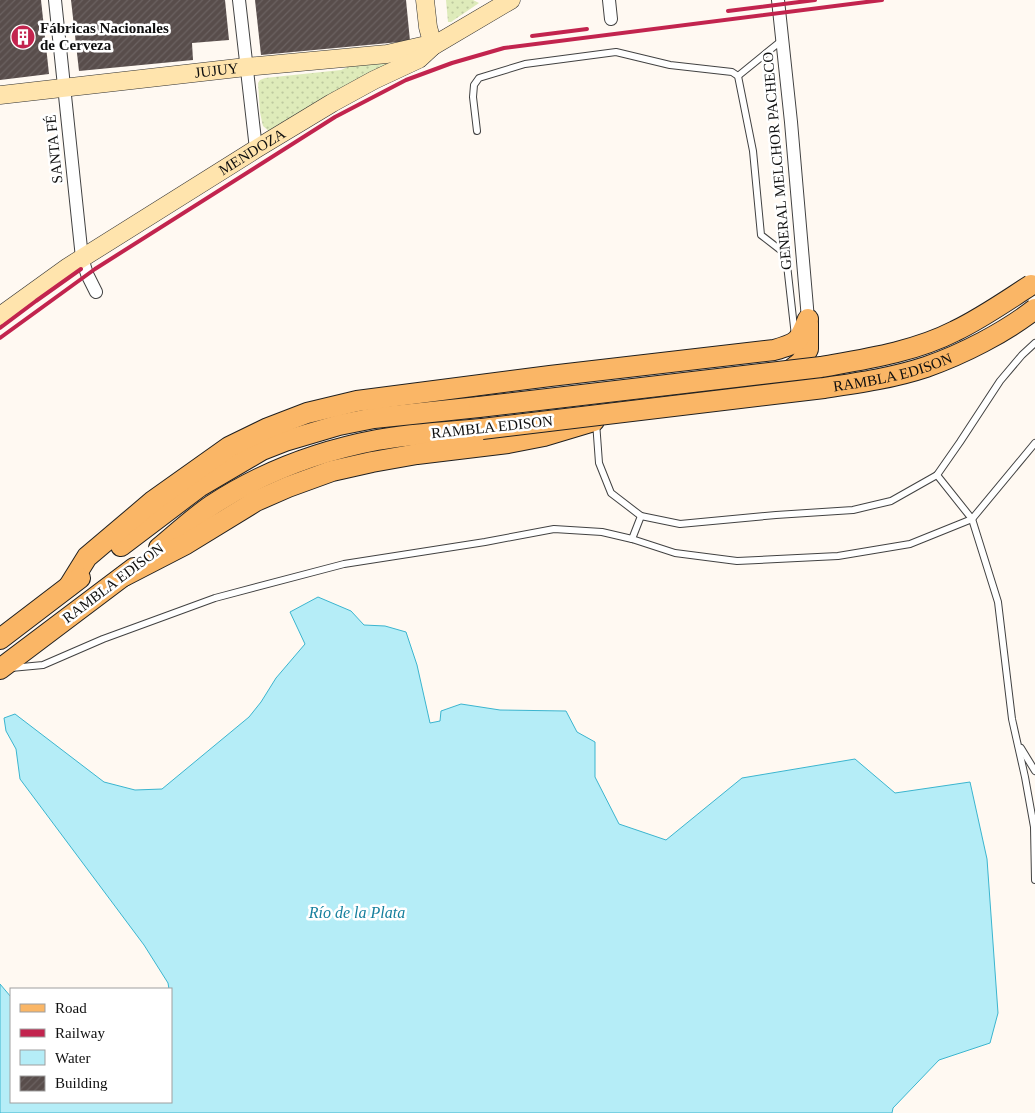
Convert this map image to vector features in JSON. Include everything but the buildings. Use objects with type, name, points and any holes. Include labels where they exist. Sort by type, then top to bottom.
[{"type":"main road","name":"RAMBLA EDISON","points":[[0,639],[199,487],[262,450],[285,441],[329,428],[374,418],[479,408],[821,367],[876,358],[918,346],[953,332],[983,316],[1033,283]]},
{"type":"main road","name":"RAMBLA EDISON","points":[[0,669],[124,576],[211,506],[242,487],[294,464],[339,449],[377,440],[824,388],[878,379],[926,367],[966,350],[1035,309]]},
{"type":"main road","points":[[70,586],[87,557],[153,501],[229,447],[268,428],[307,413],[358,401],[774,350],[791,345],[801,337],[808,319]]},
{"type":"main road","points":[[124,576],[186,544],[256,501],[288,487],[332,472],[417,454],[508,443],[544,436],[596,420],[783,376],[801,362],[808,349],[808,319]]},
{"type":"street","name":"SANTA FÉ","points":[[55,0],[82,258],[96,292]]},
{"type":"street","points":[[239,0],[256,149]]},
{"type":"street","points":[[425,0],[428,27],[433,46]]},
{"type":"street","name":"MENDOZA","points":[[0,316],[82,258],[256,149],[332,103],[374,80],[419,59],[433,46],[511,0]]},
{"type":"street","points":[[608,0],[610,19]]},
{"type":"street","name":"GENERAL MELCHOR PACHECO","points":[[778,0],[791,122],[808,319]]},
{"type":"street","name":"JUJUY","points":[[0,95],[246,67],[387,54],[422,46],[433,46]]},
{"type":"lane","points":[[738,76],[782,40]]},
{"type":"lane","points":[[477,131],[473,97],[474,85],[479,78],[526,64],[616,52],[670,65],[732,72],[738,76],[753,151],[761,235],[786,256],[795,342]]},
{"type":"lane","points":[[596,420],[599,463],[611,493],[641,516],[680,524],[853,510],[891,501],[937,475],[1000,382],[1022,355],[1035,343]]},
{"type":"lane","points":[[0,669],[43,665],[103,639],[216,598],[344,564],[554,529],[602,532],[676,553],[737,561],[838,556],[910,544],[972,519],[1035,443]]},
{"type":"lane","points":[[937,475],[972,519],[998,602],[1012,719],[1035,828],[1035,880]]},
{"type":"lane","points":[[632,539],[641,516]]},
{"type":"lane","points":[[1012,719],[1022,750],[1035,771]]},
{"type":"green space","points":[[446,0],[473,0],[479,3],[451,22],[448,22]]},
{"type":"green space","points":[[389,60],[387,65],[270,132],[263,126],[258,83],[260,80],[341,70],[354,64]]},
{"type":"water","name":"Río de la Plata","points":[[318,597],[351,611],[364,625],[385,626],[406,632],[417,665],[430,723],[440,721],[441,711],[461,704],[500,710],[566,711],[577,732],[595,742],[595,777],[619,824],[666,840],[742,778],[855,759],[895,793],[970,782],[987,859],[998,1013],[990,1043],[939,1060],[893,1108],[892,1113],[0,1113],[0,984],[10,996],[10,1103],[172,1103],[172,988],[169,988],[168,983],[144,945],[20,779],[16,749],[6,731],[4,718],[15,714],[104,782],[135,790],[162,789],[249,717],[276,678],[305,644],[290,612]]},
{"type":"railway","points":[[728,11],[815,0]]},
{"type":"railway","points":[[0,338],[95,269],[335,117],[406,80],[452,63],[504,48],[882,0]]},
{"type":"railway","points":[[532,36],[587,29]]},
{"type":"railway","points":[[0,328],[81,269]]},
{"type":"place","name":"Fábricas Nacionales de Cerveza","points":[[23,37]]}]
